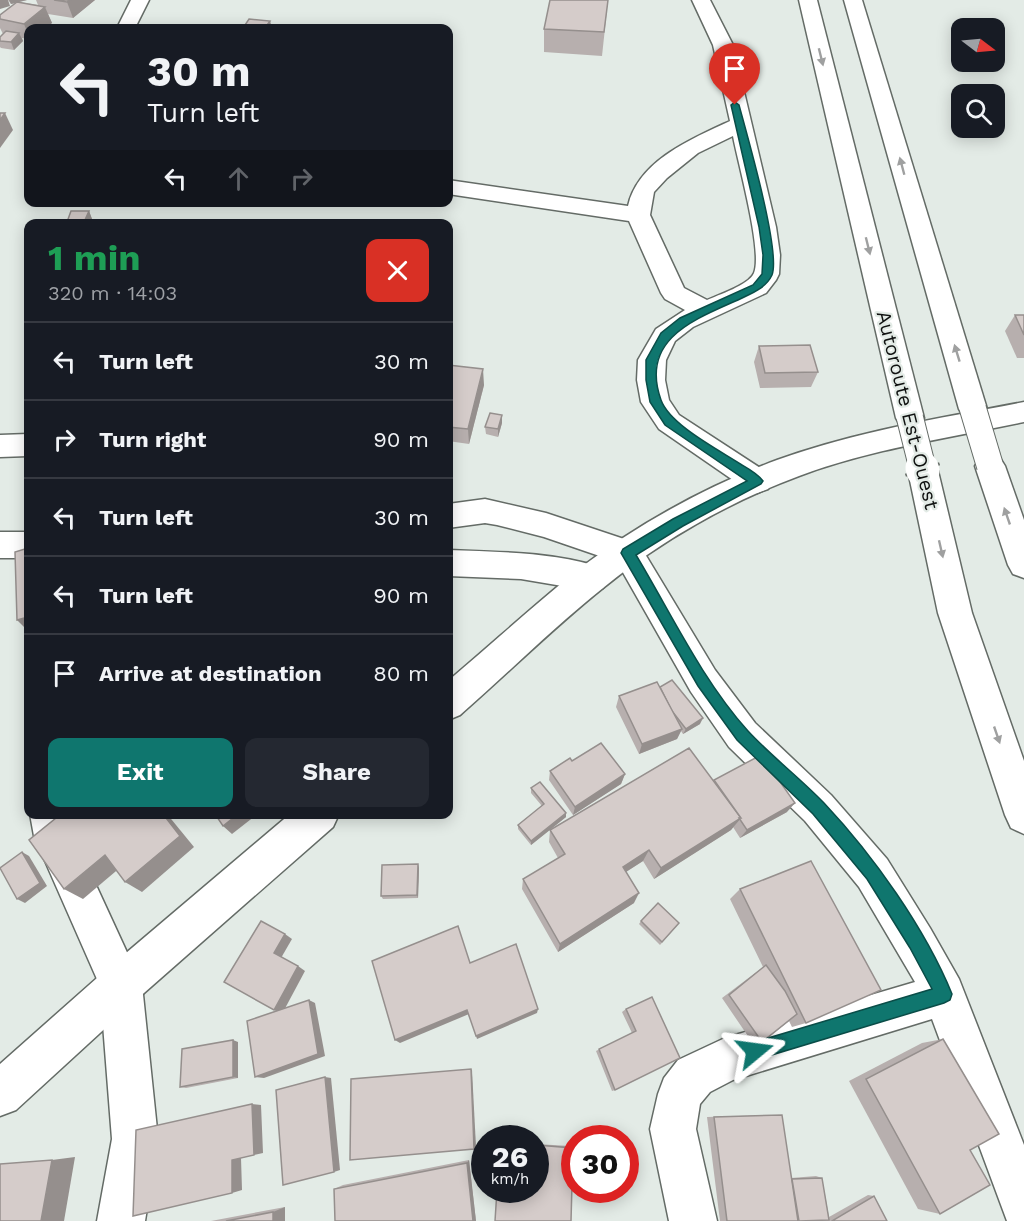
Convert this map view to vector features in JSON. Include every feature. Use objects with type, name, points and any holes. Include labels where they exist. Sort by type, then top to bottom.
[{"type":"main road","points":[[128,24],[140,0]]},
{"type":"main road","points":[[701,0],[723,45],[764,227],[768,255],[767,274],[757,287],[705,310],[684,321],[665,335],[652,360],[651,380],[655,402],[669,422],[757,481]]},
{"type":"main road","name":"Autoroute Est-Ouest","points":[[808,0],[923,471],[955,613],[1024,815]]},
{"type":"main road","points":[[854,0],[924,247],[990,466],[1024,565]]},
{"type":"main road","points":[[868,0],[888,114]]},
{"type":"main road","points":[[705,310],[674,293],[638,215],[643,191],[659,173],[690,148],[739,124]]},
{"type":"main road","points":[[453,188],[638,215]]},
{"type":"main road","points":[[453,700],[592,578],[678,523],[757,481],[848,449],[1024,412]]},
{"type":"main road","points":[[0,446],[24,445]]},
{"type":"main road","points":[[453,515],[485,511],[546,525],[628,553],[703,681],[742,735],[818,808],[873,873],[916,942],[944,994],[1024,1205]]},
{"type":"main road","points":[[521,566],[546,525]]},
{"type":"main road","points":[[0,545],[24,545]]},
{"type":"main road","points":[[453,563],[521,566],[592,578]]},
{"type":"main road","points":[[50,819],[53,836],[121,985],[135,1139],[121,1221]]},
{"type":"main road","points":[[0,1094],[121,985],[314,819]]},
{"type":"main road","points":[[693,1221],[673,1129],[680,1094],[694,1076],[725,1060],[944,994]]},
{"type":"building","points":[[550,0],[608,0],[604,32],[544,29]]},
{"type":"building","points":[[17,2],[45,7],[24,24],[0,19],[0,15]]},
{"type":"building","points":[[249,19],[270,21],[268,24],[246,24]]},
{"type":"building","points":[[6,31],[19,33],[11,42],[0,41],[0,37]]},
{"type":"building","points":[[71,211],[89,211],[85,219],[68,219]]},
{"type":"building","points":[[1015,315],[1024,315],[1024,335]]},
{"type":"building","points":[[810,345],[818,372],[765,373],[759,346]]},
{"type":"building","points":[[453,366],[483,369],[468,429],[453,428]]},
{"type":"building","points":[[490,413],[502,415],[498,429],[485,427]]},
{"type":"building","points":[[24,549],[24,618],[17,620],[15,552]]},
{"type":"building","points":[[672,680],[703,718],[686,729],[672,711],[660,687]]},
{"type":"building","points":[[657,682],[682,729],[642,744],[619,696]]},
{"type":"building","points":[[601,743],[625,774],[575,807],[550,771],[570,758],[572,761]]},
{"type":"building","points":[[689,748],[741,818],[661,868],[649,850],[623,867],[639,893],[560,944],[523,879],[565,854],[550,830]]},
{"type":"building","points":[[761,755],[795,803],[747,830],[714,780]]},
{"type":"building","points":[[540,782],[566,813],[531,841],[518,825],[544,804],[531,788]]},
{"type":"building","points":[[55,819],[167,819],[180,836],[125,882],[105,855],[64,889],[29,840]]},
{"type":"building","points":[[218,819],[232,819],[223,826]]},
{"type":"building","points":[[22,852],[40,883],[17,899],[0,868]]},
{"type":"building","points":[[811,861],[881,990],[806,1023],[740,889]]},
{"type":"building","points":[[418,864],[417,895],[381,896],[382,865]]},
{"type":"building","points":[[658,903],[679,923],[662,942],[641,921]]},
{"type":"building","points":[[261,921],[285,934],[274,953],[298,966],[274,1010],[224,982]]},
{"type":"building","points":[[458,926],[470,963],[516,944],[538,1009],[476,1036],[467,1010],[395,1040],[372,961]]},
{"type":"building","points":[[766,965],[785,991],[797,1014],[762,1042],[729,995]]},
{"type":"building","points":[[652,997],[680,1058],[615,1090],[599,1049],[636,1031],[626,1009]]},
{"type":"building","points":[[309,1000],[318,1054],[255,1077],[247,1021]]},
{"type":"building","points":[[943,1039],[999,1134],[970,1150],[990,1185],[940,1214],[866,1079]]},
{"type":"building","points":[[233,1040],[233,1077],[180,1087],[182,1049]]},
{"type":"building","points":[[471,1069],[473,1125],[471,1125],[471,1149],[350,1160],[351,1079]]},
{"type":"building","points":[[325,1077],[334,1172],[283,1185],[276,1090]]},
{"type":"building","points":[[252,1104],[254,1155],[232,1160],[232,1193],[133,1216],[136,1130]]},
{"type":"building","points":[[782,1115],[798,1221],[727,1221],[714,1117]]},
{"type":"building","points":[[549,1146],[561,1147],[561,1203],[571,1203],[571,1221],[495,1221],[496,1203],[549,1203]]},
{"type":"building","points":[[52,1160],[41,1221],[0,1221],[0,1164]]},
{"type":"building","points":[[467,1163],[473,1221],[335,1221],[334,1189]]},
{"type":"building","points":[[822,1178],[829,1220],[799,1221],[792,1179]]},
{"type":"building","points":[[874,1196],[887,1221],[832,1221]]},
{"type":"building","points":[[273,1212],[273,1221],[226,1221]]},
{"type":"route","points":[[735,105],[764,227],[768,255],[767,274],[757,287],[705,310],[684,321],[665,335],[652,360],[651,380],[655,402],[669,422],[757,481],[678,523],[628,553],[703,681],[742,735],[818,808],[873,873],[916,942],[944,994],[755,1051]]}]
